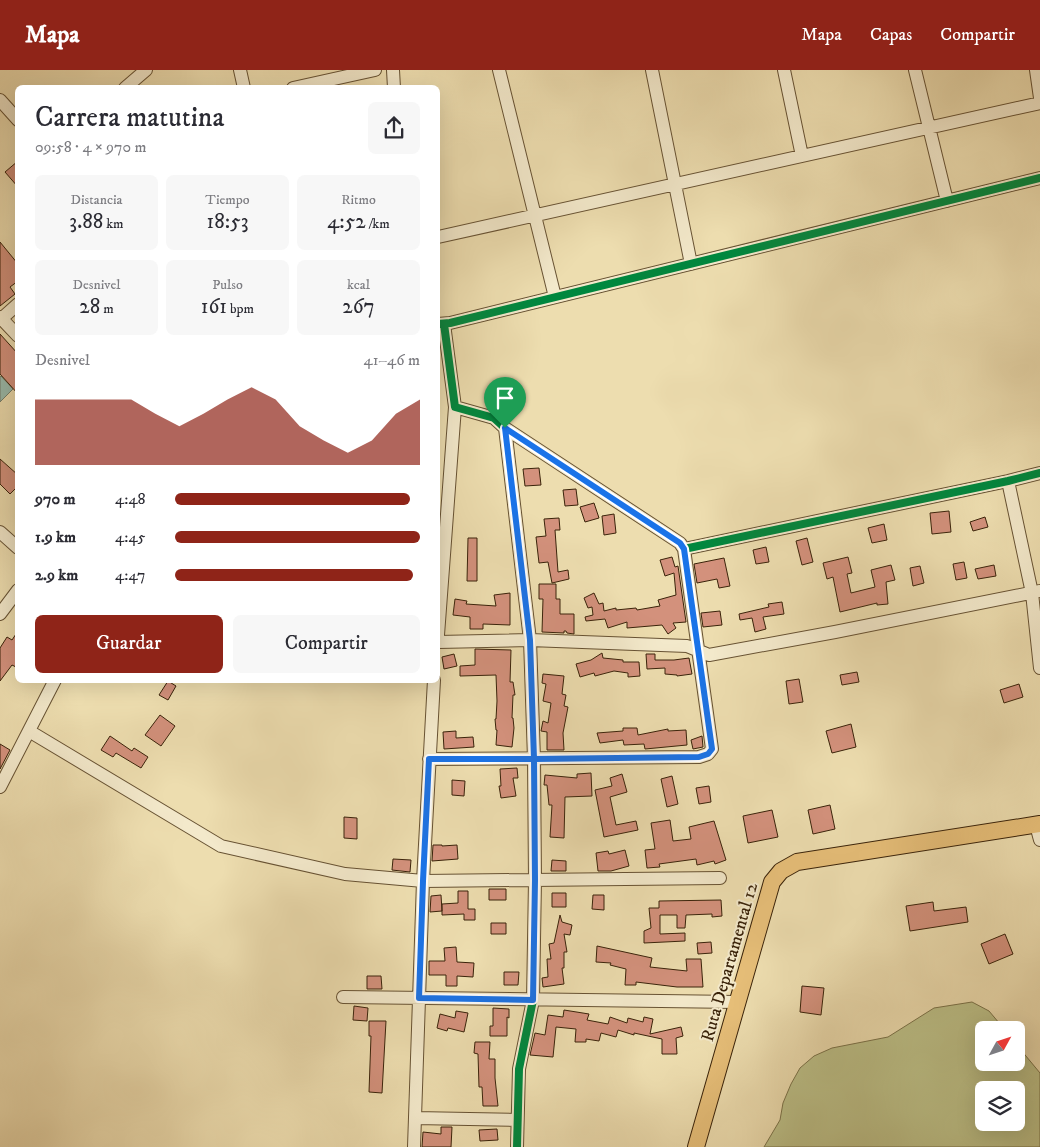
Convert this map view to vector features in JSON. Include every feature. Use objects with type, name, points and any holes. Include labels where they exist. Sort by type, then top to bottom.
[{"type":"main road","name":"Ruta Departamental 12","points":[[696,1147],[772,882],[781,871],[797,862],[1039,830]]},
{"type":"street","points":[[128,85],[146,70]]},
{"type":"street","points":[[240,70],[243,85]]},
{"type":"street","points":[[307,85],[375,70]]},
{"type":"street","points":[[393,70],[394,85]]},
{"type":"street","points":[[500,70],[555,297]]},
{"type":"street","points":[[652,70],[691,264]]},
{"type":"street","points":[[784,70],[802,156]]},
{"type":"street","points":[[915,70],[947,201]]},
{"type":"street","points":[[1036,70],[1040,98]]},
{"type":"street","points":[[0,100],[15,117]]},
{"type":"street","points":[[440,237],[1040,103]]},
{"type":"street","points":[[440,606],[454,407],[441,324],[1040,178]]},
{"type":"street","points":[[15,307],[1,319],[15,333]]},
{"type":"street","points":[[429,759],[699,757],[708,754],[712,749],[684,549],[680,543],[505,428],[494,418],[454,407]]},
{"type":"street","points":[[505,428],[530,640],[534,759],[535,880],[533,1000],[518,1069],[517,1147]]},
{"type":"street","points":[[684,549],[1040,473]]},
{"type":"street","points":[[1008,481],[1036,592],[1040,668]]},
{"type":"street","points":[[0,532],[15,545]]},
{"type":"street","points":[[440,642],[530,640],[687,646],[709,655],[1036,592]]},
{"type":"street","points":[[0,614],[15,594]]},
{"type":"street","points":[[0,787],[54,683]]},
{"type":"street","points":[[414,1147],[423,881],[434,683]]},
{"type":"street","points":[[29,731],[221,846],[345,874],[423,881],[720,878]]},
{"type":"street","points":[[342,997],[737,1002]]},
{"type":"street","points":[[415,1118],[517,1120]]},
{"type":"green space","points":[[972,1002],[989,1011],[997,1021],[975,1021],[975,1071],[1025,1071],[1025,1055],[1040,1073],[1040,1147],[764,1147],[780,1120],[783,1103],[800,1068],[814,1056],[832,1048],[888,1037],[934,1008]]},
{"type":"shaded area","points":[[0,377],[13,389],[0,402]]},
{"type":"building","points":[[15,164],[15,184],[5,172]]},
{"type":"building","points":[[0,242],[15,260],[15,283],[10,287],[15,294],[0,306]]},
{"type":"building","points":[[0,334],[15,351],[15,391],[0,374]]},
{"type":"building","points":[[0,459],[15,472],[15,489],[10,494],[0,484]]},
{"type":"building","points":[[539,468],[541,485],[525,486],[523,469]]},
{"type":"building","points":[[576,489],[578,505],[565,506],[563,490]]},
{"type":"building","points":[[594,503],[599,518],[585,522],[580,507]]},
{"type":"building","points":[[949,511],[951,532],[932,534],[930,513]]},
{"type":"building","points":[[614,514],[616,533],[604,535],[602,516]]},
{"type":"building","points":[[985,517],[988,527],[973,531],[970,522]]},
{"type":"building","points":[[559,518],[560,530],[555,530],[558,572],[568,570],[569,579],[552,583],[548,562],[539,563],[536,537],[546,536],[544,519]]},
{"type":"building","points":[[884,524],[887,540],[872,543],[868,528]]},
{"type":"building","points":[[468,538],[477,538],[477,581],[467,581]]},
{"type":"building","points":[[807,538],[813,562],[802,565],[796,541]]},
{"type":"building","points":[[766,547],[769,562],[756,564],[753,550]]},
{"type":"building","points":[[672,557],[675,567],[678,566],[686,622],[673,623],[676,628],[668,634],[662,625],[627,628],[627,622],[608,628],[605,619],[586,621],[585,617],[593,615],[592,607],[588,608],[584,598],[594,593],[599,604],[603,603],[604,611],[616,608],[616,610],[636,608],[637,610],[660,606],[658,600],[676,595],[674,573],[665,576],[660,560]]},
{"type":"building","points":[[848,557],[852,573],[847,574],[851,593],[875,587],[871,570],[891,565],[895,580],[886,582],[888,604],[877,605],[877,603],[840,612],[833,577],[827,579],[823,563]]},
{"type":"building","points":[[724,558],[730,586],[719,588],[717,579],[697,583],[694,564]]},
{"type":"building","points":[[964,562],[967,578],[956,580],[953,564]]},
{"type":"building","points":[[994,565],[996,576],[978,579],[975,569]]},
{"type":"building","points":[[920,566],[924,583],[913,586],[910,568]]},
{"type":"building","points":[[539,584],[556,584],[556,599],[560,599],[560,614],[574,614],[574,634],[567,633],[566,631],[564,633],[542,632],[543,599],[539,599]]},
{"type":"building","points":[[510,593],[510,625],[483,624],[483,629],[470,629],[470,617],[453,615],[455,599],[467,601],[466,604],[496,606],[494,595]]},
{"type":"building","points":[[782,602],[784,614],[763,617],[766,629],[755,632],[752,618],[740,620],[739,614],[769,607],[768,604]]},
{"type":"building","points":[[720,611],[722,625],[703,627],[701,613]]},
{"type":"building","points":[[15,636],[15,666],[12,665],[0,681],[0,648],[7,637],[12,640]]},
{"type":"building","points":[[475,649],[511,650],[510,682],[513,682],[515,695],[513,695],[512,718],[514,728],[512,747],[496,745],[496,675],[460,676],[460,666],[475,665]]},
{"type":"building","points":[[602,653],[603,658],[623,660],[623,662],[639,662],[640,676],[628,677],[628,673],[614,671],[595,676],[594,673],[580,677],[576,664],[591,660]]},
{"type":"building","points":[[454,654],[457,666],[444,669],[442,657]]},
{"type":"building","points":[[646,654],[655,654],[655,660],[689,658],[692,674],[677,676],[665,674],[665,668],[647,669]]},
{"type":"building","points":[[857,672],[859,682],[842,685],[840,675]]},
{"type":"building","points":[[543,674],[564,676],[562,694],[566,695],[564,706],[568,707],[563,733],[564,750],[547,750],[547,732],[541,731],[543,721],[548,723],[551,703],[543,701],[546,684],[542,683]]},
{"type":"building","points":[[799,679],[803,702],[789,704],[786,681]]},
{"type":"building","points":[[167,683],[176,686],[168,700],[159,695]]},
{"type":"building","points":[[1019,684],[1023,697],[1004,703],[1000,690]]},
{"type":"building","points":[[160,715],[175,726],[161,746],[145,735]]},
{"type":"building","points":[[851,724],[856,747],[832,753],[826,731]]},
{"type":"building","points":[[623,728],[637,728],[638,735],[668,729],[668,731],[686,730],[687,745],[645,749],[644,744],[624,745],[623,740],[600,743],[597,733],[623,731]]},
{"type":"building","points":[[456,731],[456,738],[473,737],[474,747],[444,749],[443,732]]},
{"type":"building","points":[[110,736],[132,751],[134,748],[148,757],[141,768],[116,753],[113,757],[101,750]]},
{"type":"building","points":[[702,736],[703,747],[693,749],[691,740]]},
{"type":"building","points":[[0,744],[10,750],[0,769]]},
{"type":"building","points":[[517,768],[518,778],[513,778],[516,796],[501,798],[499,786],[501,786],[500,769]]},
{"type":"building","points":[[591,773],[592,796],[565,797],[564,838],[550,837],[552,805],[549,805],[547,785],[544,785],[545,775],[577,778],[577,774]]},
{"type":"building","points":[[622,774],[627,792],[610,797],[616,825],[636,821],[638,830],[604,837],[595,790],[612,786],[610,778]]},
{"type":"building","points":[[672,776],[678,804],[667,807],[661,779]]},
{"type":"building","points":[[452,780],[465,781],[464,796],[452,795]]},
{"type":"building","points":[[709,786],[711,802],[699,804],[696,788]]},
{"type":"building","points":[[830,805],[835,829],[813,834],[808,810]]},
{"type":"building","points":[[772,810],[778,837],[748,843],[743,816]]},
{"type":"building","points":[[344,817],[357,818],[357,839],[344,838]]},
{"type":"building","points":[[670,820],[673,841],[691,839],[689,827],[714,821],[726,860],[715,864],[714,861],[697,865],[696,859],[659,864],[660,867],[647,868],[645,850],[655,849],[651,823]]},
{"type":"building","points":[[433,845],[457,845],[458,859],[432,861]]},
{"type":"building","points":[[625,850],[629,866],[611,871],[598,871],[596,853],[608,851],[609,854]]},
{"type":"building","points":[[393,859],[411,860],[410,872],[392,870]]},
{"type":"building","points":[[552,860],[566,861],[566,871],[551,871]]},
{"type":"building","points":[[489,889],[506,889],[506,900],[489,900]]},
{"type":"building","points":[[458,891],[468,891],[468,909],[475,909],[475,920],[464,920],[464,914],[442,915],[442,904],[458,903]]},
{"type":"building","points":[[552,893],[566,893],[566,907],[552,907]]},
{"type":"building","points":[[441,895],[442,911],[430,912],[431,896]]},
{"type":"building","points":[[593,895],[604,895],[604,910],[592,909]]},
{"type":"building","points":[[721,900],[722,916],[712,917],[712,914],[686,915],[685,928],[677,928],[677,915],[660,915],[660,934],[685,933],[685,941],[644,943],[644,931],[651,928],[649,908],[659,908],[659,901]]},
{"type":"building","points":[[933,902],[934,911],[966,907],[968,922],[910,931],[906,906]]},
{"type":"building","points":[[560,915],[562,922],[572,925],[570,935],[564,934],[567,952],[564,952],[564,968],[562,968],[564,984],[543,987],[542,978],[548,977],[547,959],[551,959],[549,944],[554,943]]},
{"type":"building","points":[[491,923],[506,923],[506,934],[491,934]]},
{"type":"building","points":[[1005,934],[1013,954],[989,964],[981,944]]},
{"type":"building","points":[[711,942],[712,953],[698,954],[697,943]]},
{"type":"building","points":[[597,946],[652,958],[650,967],[687,971],[686,959],[701,959],[703,987],[677,987],[636,982],[636,985],[625,985],[626,969],[610,965],[611,963],[596,962]]},
{"type":"building","points":[[456,947],[457,962],[474,963],[473,977],[457,976],[457,986],[446,986],[446,975],[429,975],[429,961],[445,961],[444,948]]},
{"type":"building","points":[[504,972],[519,972],[518,985],[504,985]]},
{"type":"building","points":[[367,976],[381,976],[382,989],[367,989]]},
{"type":"building","points":[[802,986],[824,988],[821,1015],[800,1012]]},
{"type":"building","points":[[354,1006],[368,1008],[367,1021],[353,1020]]},
{"type":"building","points":[[493,1008],[509,1009],[507,1036],[490,1036],[490,1026],[493,1026]]},
{"type":"building","points":[[564,1010],[589,1014],[587,1020],[608,1024],[610,1017],[627,1023],[628,1018],[643,1022],[644,1017],[653,1019],[650,1034],[681,1027],[683,1036],[676,1038],[677,1054],[662,1054],[662,1039],[634,1033],[634,1035],[618,1030],[616,1037],[601,1033],[599,1041],[586,1039],[586,1042],[575,1042],[576,1029],[556,1027],[553,1057],[530,1055],[535,1033],[545,1035],[548,1015],[563,1017]]},
{"type":"building","points":[[456,1011],[468,1013],[464,1032],[448,1028],[447,1031],[437,1028],[440,1014],[455,1018]]},
{"type":"building","points":[[369,1021],[386,1021],[382,1093],[369,1092],[371,1036],[369,1036]]},
{"type":"building","points":[[475,1042],[490,1042],[489,1059],[495,1059],[498,1106],[483,1106],[482,1087],[479,1087],[478,1054],[474,1053]]},
{"type":"building","points":[[441,1127],[452,1127],[451,1147],[422,1147],[423,1132],[441,1134]]},
{"type":"building","points":[[497,1129],[498,1140],[480,1141],[479,1130]]},
{"type":"cycle path","points":[[440,324],[450,323],[1040,178]]},
{"type":"cycle path","points":[[444,324],[455,407],[494,418],[505,428],[680,543],[684,549],[1040,473]]},
{"type":"cycle path","points":[[505,428],[530,640],[534,759],[535,880],[533,1000],[519,1069],[517,1147]]},
{"type":"route","points":[[505,428],[530,640],[534,759],[429,759],[419,998],[533,1000],[535,880],[534,759],[699,757],[708,754],[712,749],[684,549],[680,543],[505,428]]}]
